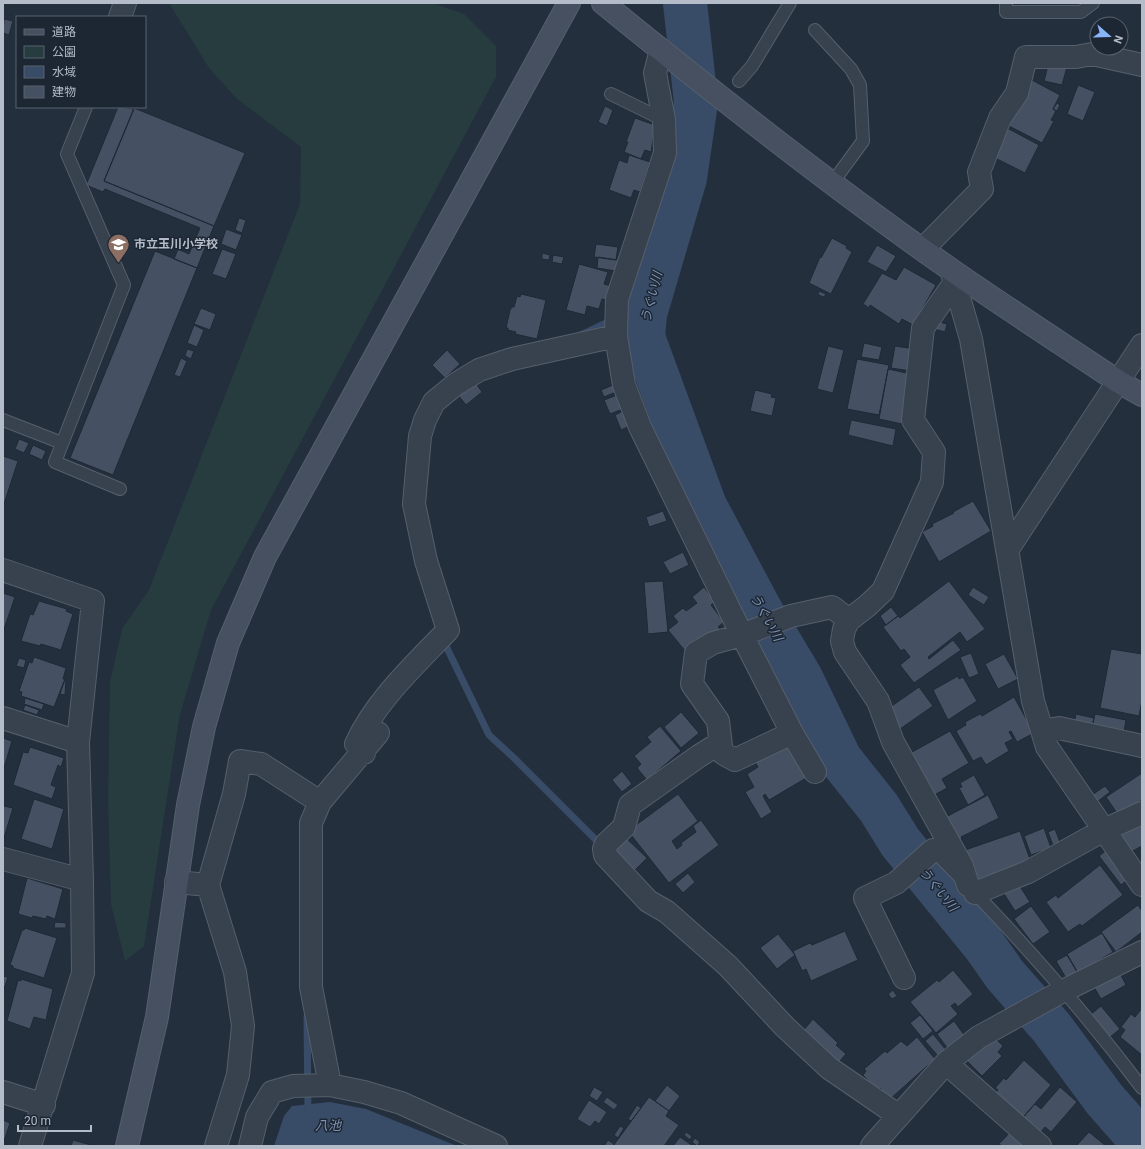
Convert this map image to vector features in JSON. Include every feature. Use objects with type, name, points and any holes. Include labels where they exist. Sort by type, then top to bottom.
[{"type":"street","points":[[120,16],[125,3]]},
{"type":"street","points":[[127,1146],[158,1017],[188,805],[204,726],[228,643],[265,557],[569,3]]},
{"type":"street","points":[[603,3],[728,102],[923,249],[953,276],[1118,382],[1142,395]]},
{"type":"street","points":[[661,50],[655,73],[664,120],[665,153],[617,299],[616,336],[624,385],[640,427],[742,635],[792,733],[815,772]]},
{"type":"street","points":[[923,249],[982,189],[979,172],[1000,118],[1017,93],[1026,57],[1076,58],[1092,54],[1142,65]]},
{"type":"street","points":[[953,276],[971,339],[1033,701],[1042,731],[1047,747],[1142,885]]},
{"type":"street","points":[[953,276],[923,328],[914,405],[913,420],[934,452],[932,482],[883,591],[849,620],[844,629],[842,642],[845,652],[878,702],[893,742],[962,866],[971,889],[1028,872],[1104,830],[1142,813]]},
{"type":"street","points":[[364,753],[356,744],[365,723],[405,674],[448,630],[426,561],[414,504],[420,436],[425,420],[434,402],[456,384],[479,370],[512,359],[616,336]]},
{"type":"street","points":[[1008,549],[1142,345]]},
{"type":"street","points":[[3,570],[93,601],[78,742],[82,880],[82,973],[44,1105],[30,1146]]},
{"type":"street","points":[[849,620],[832,606],[791,616],[742,635],[713,642],[696,653],[692,684],[718,721],[721,746],[715,746],[699,756],[630,805],[624,826],[606,844],[604,849],[605,855],[648,901],[667,912],[728,966],[785,1027],[829,1068],[899,1116]]},
{"type":"street","points":[[3,718],[78,742]]},
{"type":"street","points":[[1042,731],[1059,728],[1142,746]]},
{"type":"street","points":[[330,1085],[311,987],[311,823],[320,802],[364,753],[378,733]]},
{"type":"street","points":[[715,746],[724,754],[735,760],[792,733]]},
{"type":"street","points":[[216,1146],[238,1075],[243,1026],[235,972],[208,885],[234,794],[240,761],[261,764],[320,802]]},
{"type":"street","points":[[904,978],[865,898],[896,883],[933,850]]},
{"type":"street","points":[[3,859],[82,880]]},
{"type":"street","points":[[176,882],[208,885]]},
{"type":"street","points":[[872,1146],[946,1063],[979,1036],[1142,952]]},
{"type":"street","points":[[946,1063],[1040,1146]]},
{"type":"street","points":[[250,1146],[257,1117],[272,1092],[293,1086],[330,1085],[364,1092],[401,1103],[496,1146]]},
{"type":"street","points":[[3,1092],[44,1105]]},
{"type":"lane","points":[[739,81],[752,66],[790,3]]},
{"type":"lane","points":[[1006,3],[1006,12],[1081,12],[1093,3]]},
{"type":"lane","points":[[815,30],[851,69],[860,85],[863,142],[833,182]]},
{"type":"lane","points":[[611,94],[664,120]]},
{"type":"lane","points":[[86,108],[67,154],[124,285],[55,462],[120,489]]},
{"type":"lane","points":[[3,420],[62,443]]},
{"type":"lane","points":[[933,850],[971,889],[1062,992],[1106,1039],[1142,1088]]},
{"type":"green space","points":[[169,3],[432,3],[464,14],[496,46],[496,77],[211,610],[180,714],[144,946],[125,961],[111,904],[108,800],[110,682],[122,629],[149,590],[300,204],[301,147],[237,99],[209,68]]},
{"type":"water","name":"八池","points":[[330,1102],[366,1109],[457,1146],[274,1146],[284,1116],[292,1106]]},
{"type":"building","points":[[4,19],[13,21],[9,35],[3,33]]},
{"type":"building","points":[[1049,62],[1067,67],[1062,85],[1044,81]]},
{"type":"building","points":[[1030,79],[1060,95],[1053,109],[1056,111],[1051,120],[1054,121],[1042,143],[1009,126]]},
{"type":"building","points":[[1078,85],[1095,92],[1083,121],[1067,114]]},
{"type":"building","points":[[1057,103],[1060,105],[1057,111],[1053,109]]},
{"type":"building","points":[[605,106],[613,110],[607,126],[598,122]]},
{"type":"building","points":[[118,108],[134,109],[104,181],[214,226],[197,268],[174,259],[178,249],[189,254],[200,228],[105,189],[103,192],[86,185]]},
{"type":"building","points":[[134,108],[245,153],[214,226],[104,181]]},
{"type":"building","points":[[635,118],[655,125],[651,152],[645,150],[641,159],[624,152]]},
{"type":"building","points":[[1007,128],[1039,145],[1025,173],[993,157]]},
{"type":"building","points":[[629,155],[650,162],[640,192],[634,190],[631,198],[609,190],[619,160],[627,163]]},
{"type":"building","points":[[239,218],[246,220],[242,233],[235,230]]},
{"type":"building","points":[[226,229],[242,235],[236,250],[221,244]]},
{"type":"building","points":[[832,238],[847,246],[846,248],[852,252],[831,294],[809,283],[820,257],[821,258]]},
{"type":"building","points":[[596,244],[618,247],[616,260],[594,257]]},
{"type":"building","points":[[877,245],[896,256],[886,272],[867,262]]},
{"type":"building","points":[[222,249],[236,254],[226,279],[212,274]]},
{"type":"building","points":[[155,251],[197,268],[113,475],[70,458]]},
{"type":"building","points":[[542,253],[550,255],[549,260],[542,259]]},
{"type":"building","points":[[553,255],[564,257],[562,264],[552,262]]},
{"type":"building","points":[[598,257],[618,260],[616,271],[597,268]]},
{"type":"building","points":[[579,264],[608,272],[604,284],[611,286],[607,300],[602,299],[599,309],[587,306],[585,315],[566,310]]},
{"type":"building","points":[[904,267],[936,285],[913,325],[902,319],[899,324],[870,305],[869,308],[863,304],[882,273],[896,280]]},
{"type":"building","points":[[819,291],[826,294],[824,297],[818,295]]},
{"type":"building","points":[[521,294],[546,300],[537,339],[515,334],[516,332],[506,328],[510,310],[514,307],[517,296],[520,297]]},
{"type":"building","points":[[201,308],[216,314],[210,330],[194,324]]},
{"type":"building","points":[[932,320],[947,324],[945,332],[930,328]]},
{"type":"building","points":[[194,325],[204,330],[197,347],[187,343]]},
{"type":"building","points":[[864,343],[882,347],[879,360],[861,357]]},
{"type":"building","points":[[828,346],[844,350],[833,393],[817,389]]},
{"type":"building","points":[[895,346],[915,349],[911,371],[891,368]]},
{"type":"building","points":[[187,349],[194,351],[191,359],[185,356]]},
{"type":"building","points":[[447,350],[460,364],[445,378],[432,365]]},
{"type":"building","points":[[181,358],[187,361],[180,377],[174,375]]},
{"type":"building","points":[[857,359],[889,365],[879,415],[847,409]]},
{"type":"building","points":[[888,369],[911,374],[902,424],[879,419]]},
{"type":"building","points":[[475,382],[482,392],[466,405],[458,395]]},
{"type":"building","points":[[613,385],[616,392],[604,397],[601,390]]},
{"type":"building","points":[[755,390],[772,394],[771,397],[776,398],[772,416],[750,411]]},
{"type":"building","points":[[617,395],[623,409],[610,414],[604,400]]},
{"type":"building","points":[[623,411],[630,426],[621,430],[615,415]]},
{"type":"building","points":[[851,420],[896,429],[893,446],[848,435]]},
{"type":"building","points":[[19,439],[29,443],[24,453],[15,449]]},
{"type":"building","points":[[33,445],[46,451],[42,460],[29,454]]},
{"type":"building","points":[[3,456],[18,461],[3,507]]},
{"type":"building","points":[[973,501],[991,531],[939,562],[922,532],[933,526],[932,524]]},
{"type":"building","points":[[663,511],[667,521],[649,527],[646,517]]},
{"type":"building","points":[[683,552],[689,565],[670,574],[663,562]]},
{"type":"building","points":[[663,581],[668,632],[648,634],[644,582]]},
{"type":"building","points":[[949,581],[985,629],[967,642],[960,632],[928,657],[929,659],[953,640],[961,650],[914,683],[900,665],[910,657],[904,649],[901,651],[883,627],[898,616],[900,618]]},
{"type":"building","points":[[704,587],[715,602],[711,605],[724,622],[718,627],[720,629],[697,647],[686,652],[668,630],[678,622],[673,616],[683,608],[686,611],[697,603],[692,597]]},
{"type":"building","points":[[973,587],[989,597],[984,605],[968,595]]},
{"type":"building","points":[[3,593],[15,597],[3,632]]},
{"type":"building","points":[[39,601],[67,609],[66,611],[73,614],[61,650],[41,644],[40,646],[21,641],[30,614],[33,615]]},
{"type":"building","points":[[891,607],[898,616],[886,625],[880,616]]},
{"type":"building","points":[[1111,649],[1142,654],[1142,700],[1139,716],[1100,708]]},
{"type":"building","points":[[971,653],[979,674],[969,678],[960,657]]},
{"type":"building","points":[[1004,654],[1018,679],[998,689],[985,664]]},
{"type":"building","points":[[34,657],[66,668],[63,679],[65,679],[54,707],[21,696],[22,692],[19,691],[29,662],[32,663]]},
{"type":"building","points":[[19,658],[26,660],[24,668],[16,666]]},
{"type":"building","points":[[958,676],[959,679],[963,677],[977,701],[948,720],[933,690]]},
{"type":"building","points":[[66,679],[65,695],[60,694]]},
{"type":"building","points":[[919,687],[933,706],[900,729],[886,710]]},
{"type":"building","points":[[1014,697],[1034,733],[1017,742],[1011,731],[1009,732],[1013,739],[1005,743],[1009,751],[986,765],[981,757],[973,761],[956,731],[966,725],[965,722],[980,714],[982,716]]},
{"type":"building","points":[[25,698],[44,704],[42,710],[24,704]]},
{"type":"building","points":[[25,705],[39,710],[37,715],[23,710]]},
{"type":"building","points":[[681,712],[699,733],[681,748],[664,727]]},
{"type":"building","points":[[1076,714],[1094,718],[1091,732],[1073,729]]},
{"type":"building","points":[[1095,714],[1126,720],[1123,738],[1091,732]]},
{"type":"building","points":[[660,726],[681,751],[647,780],[637,768],[641,764],[634,756],[651,742],[647,737]]},
{"type":"building","points":[[950,731],[969,763],[942,779],[947,788],[929,798],[905,756]]},
{"type":"building","points":[[3,738],[12,741],[3,771]]},
{"type":"building","points":[[793,740],[813,774],[769,800],[765,794],[763,796],[772,812],[761,819],[745,792],[754,787],[747,774],[758,767],[755,762]]},
{"type":"building","points":[[30,747],[64,758],[61,767],[58,765],[51,785],[56,787],[52,799],[13,785],[23,752],[28,753]]},
{"type":"building","points":[[622,771],[632,784],[622,792],[612,780]]},
{"type":"building","points":[[1142,773],[1142,800],[1119,816],[1106,797]]},
{"type":"building","points":[[974,775],[985,795],[968,805],[959,788],[962,787],[960,783]]},
{"type":"building","points":[[1105,786],[1110,792],[1097,802],[1092,795]]},
{"type":"building","points":[[678,794],[698,821],[672,841],[677,849],[682,845],[681,843],[696,832],[693,826],[701,820],[719,845],[669,883],[628,831]]},
{"type":"building","points":[[988,795],[999,818],[961,837],[962,839],[954,843],[942,819]]},
{"type":"building","points":[[34,799],[64,809],[52,849],[21,839]]},
{"type":"building","points":[[4,806],[13,808],[3,841],[3,809]]},
{"type":"building","points":[[1142,823],[1142,846],[1129,853],[1117,832]]},
{"type":"building","points":[[1044,828],[1051,848],[1031,855],[1024,836]]},
{"type":"building","points":[[1055,829],[1061,845],[1054,848],[1048,832]]},
{"type":"building","points":[[1020,831],[1032,865],[976,882],[965,850]]},
{"type":"building","points":[[623,835],[647,858],[635,870],[611,848]]},
{"type":"building","points":[[1108,849],[1130,878],[1121,885],[1099,856]]},
{"type":"building","points":[[1100,865],[1123,895],[1082,926],[1080,924],[1068,932],[1046,902],[1056,895],[1058,898]]},
{"type":"building","points":[[688,873],[695,882],[683,893],[675,884]]},
{"type":"building","points":[[27,878],[63,889],[55,919],[47,916],[46,919],[33,916],[32,918],[18,914]]},
{"type":"building","points":[[1016,880],[1030,902],[1015,911],[1001,889]]},
{"type":"building","points":[[1138,905],[1142,911],[1142,932],[1116,952],[1101,932]]},
{"type":"building","points":[[1031,906],[1050,932],[1033,944],[1014,919]]},
{"type":"building","points":[[55,922],[66,923],[66,928],[54,928]]},
{"type":"building","points":[[25,928],[57,938],[44,978],[13,968],[13,966],[10,965],[22,930]]},
{"type":"building","points":[[845,931],[858,960],[811,981],[806,969],[802,971],[793,951],[810,943],[812,945]]},
{"type":"building","points":[[1102,933],[1113,952],[1078,973],[1067,954]]},
{"type":"building","points":[[778,934],[795,955],[777,969],[760,948]]},
{"type":"building","points":[[1067,955],[1077,972],[1066,978],[1056,961]]},
{"type":"building","points":[[953,970],[973,994],[958,1007],[955,1003],[951,1006],[958,1014],[936,1033],[910,1002],[937,980],[939,982]]},
{"type":"building","points":[[1120,973],[1126,985],[1101,999],[1094,987]]},
{"type":"building","points":[[3,976],[8,977],[3,992]]},
{"type":"building","points":[[21,979],[53,989],[46,1020],[34,1017],[30,1029],[7,1021],[18,980],[21,981]]},
{"type":"building","points":[[893,990],[897,996],[892,999],[888,994]]},
{"type":"building","points":[[1101,1006],[1120,1029],[1109,1038],[1090,1015]]},
{"type":"building","points":[[1142,1008],[1142,1055],[1120,1037],[1125,1030],[1121,1027],[1131,1014],[1135,1017]]},
{"type":"building","points":[[920,1015],[933,1031],[923,1039],[910,1023]]},
{"type":"building","points":[[813,1019],[838,1043],[836,1045],[846,1054],[839,1062],[834,1057],[832,1060],[802,1032]]},
{"type":"building","points":[[954,1021],[965,1036],[948,1049],[937,1034]]},
{"type":"building","points":[[933,1034],[946,1050],[938,1056],[925,1041]]},
{"type":"building","points":[[917,1037],[935,1059],[889,1100],[880,1088],[877,1091],[863,1075],[866,1071],[864,1069],[885,1051],[887,1053],[901,1041],[907,1046]]},
{"type":"building","points":[[994,1037],[1003,1046],[998,1052],[1002,1056],[982,1076],[966,1060]]},
{"type":"building","points":[[1024,1060],[1051,1085],[1018,1123],[991,1098],[998,1090],[995,1088],[1004,1078],[1006,1080]]},
{"type":"building","points":[[667,1085],[680,1096],[669,1111],[655,1101]]},
{"type":"building","points":[[594,1087],[603,1092],[597,1101],[589,1096]]},
{"type":"building","points":[[1060,1087],[1077,1102],[1051,1132],[1045,1127],[1036,1138],[1020,1121],[1035,1104],[1041,1109]]},
{"type":"building","points":[[607,1097],[618,1105],[614,1110],[603,1102]]},
{"type":"building","points":[[649,1097],[669,1111],[666,1116],[679,1125],[664,1146],[613,1146]]},
{"type":"building","points":[[589,1100],[607,1112],[599,1124],[595,1121],[590,1127],[577,1119]]},
{"type":"building","points":[[637,1105],[641,1108],[631,1121],[628,1119]]},
{"type":"building","points":[[3,1120],[10,1123],[3,1144]]},
{"type":"building","points":[[620,1126],[624,1128],[618,1138],[614,1135]]},
{"type":"building","points":[[1012,1130],[1029,1146],[1002,1146],[999,1144]]},
{"type":"building","points":[[686,1132],[692,1136],[690,1140],[684,1135]]},
{"type":"building","points":[[1089,1132],[1106,1146],[1076,1146]]},
{"type":"building","points":[[680,1137],[693,1146],[673,1146]]},
{"type":"building","points":[[695,1138],[700,1142],[697,1146],[692,1142]]},
{"type":"building","points":[[73,1140],[91,1145],[71,1146]]},
{"type":"building","points":[[608,1140],[614,1144],[613,1146],[604,1146]]},
{"type":"waterway","name":"うぐい川","points":[[685,3],[696,102],[685,178],[645,314],[643,337],[705,506],[761,611],[801,678],[840,759],[879,808],[900,842],[984,945],[1005,975],[1051,1027],[1105,1100],[1142,1142]]},
{"type":"waterway","points":[[581,335],[623,315],[645,314]]},
{"type":"waterway","points":[[442,647],[445,644],[489,735],[603,847]]},
{"type":"waterway","points":[[307,1017],[308,1114]]},
{"type":"place","name":"市立玉川小学校","points":[[119,264]]}]
